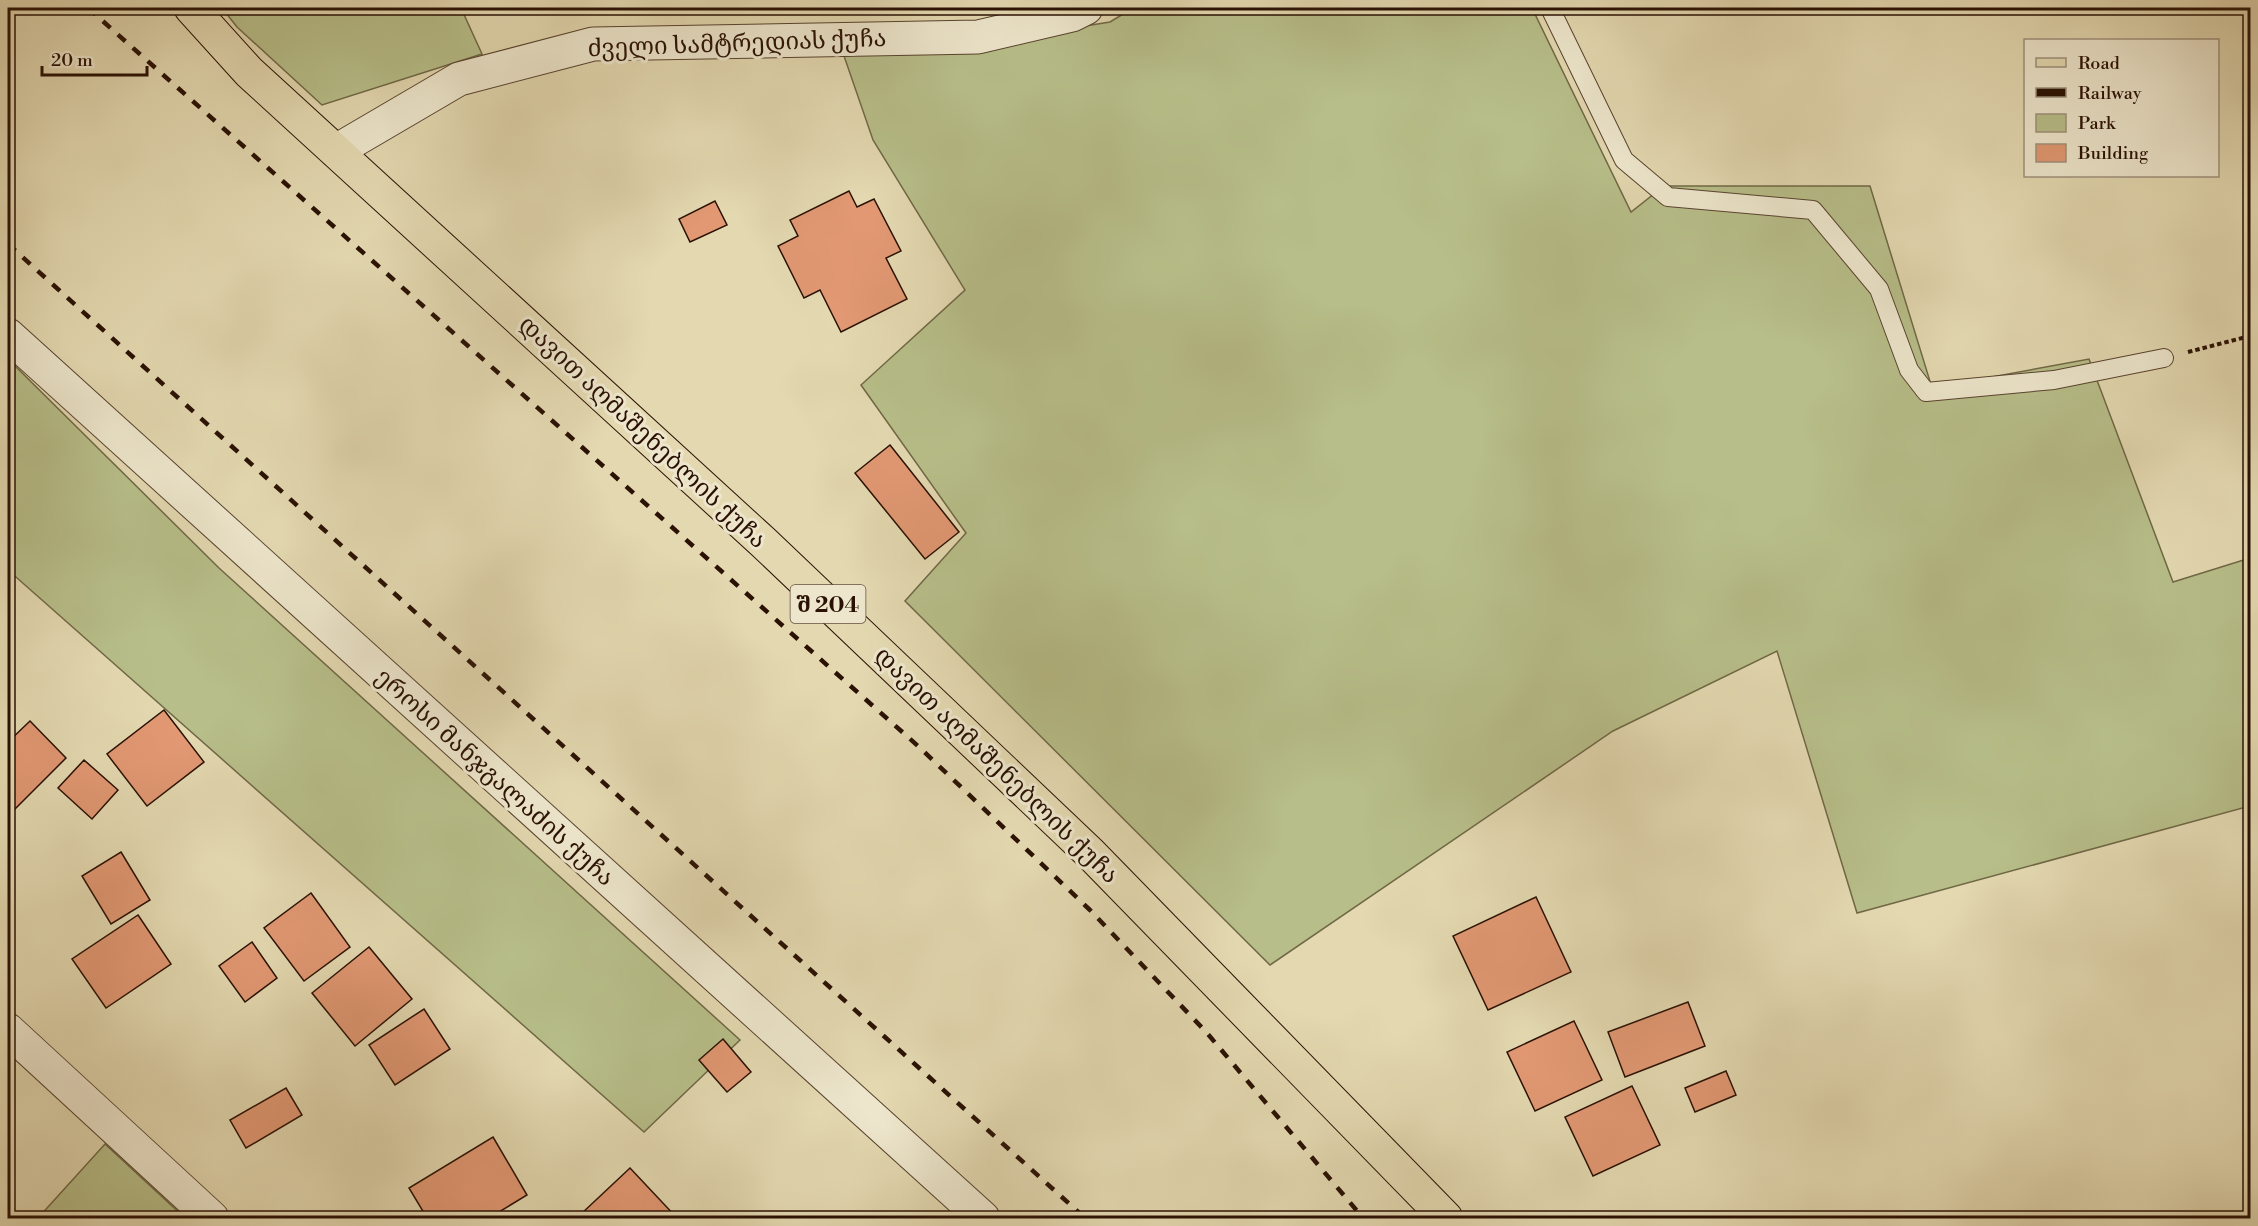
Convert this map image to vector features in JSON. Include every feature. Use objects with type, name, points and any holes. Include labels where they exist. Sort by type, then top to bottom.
[{"type":"main road","name":"დავით აღმაშენებლის ქუჩა","points":[[191,8],[249,72],[763,542],[1091,854],[1446,1218]]},
{"type":"street","name":"ძველი სამტრედიას ქუჩა","points":[[336,151],[459,79],[593,44],[978,37],[1072,15],[1086,8]]},
{"type":"street","name":"ეროსი მანჯგალაძის ქუჩა","points":[[8,334],[983,1218]]},
{"type":"street","points":[[8,1030],[212,1218]]},
{"type":"lane","points":[[1550,8],[1624,160],[1668,197],[1814,210],[1879,289],[1909,370],[1926,392],[2054,380],[2164,358]]},
{"type":"path","points":[[2164,358],[2250,336]]},
{"type":"green space","points":[[222,8],[461,8],[482,54],[322,105],[237,27]]},
{"type":"green space","points":[[1133,8],[1532,8],[1631,212],[1664,186],[1870,186],[1932,388],[2089,359],[2173,582],[2250,558],[2250,806],[1857,913],[1777,651],[1613,731],[1270,965],[905,601],[966,533],[861,385],[965,290],[873,140],[844,56],[940,49],[1110,22]]},
{"type":"green space","points":[[8,359],[219,568],[740,1040],[644,1132],[8,570]]},
{"type":"green space","points":[[105,1144],[185,1218],[38,1218]]},
{"type":"building","points":[[849,191],[857,207],[874,199],[901,251],[886,258],[907,299],[841,332],[820,290],[804,298],[778,246],[798,236],[790,220]]},
{"type":"building","points":[[715,201],[727,225],[690,242],[679,219]]},
{"type":"building","points":[[890,445],[959,532],[925,559],[855,473]]},
{"type":"building","points":[[164,710],[204,762],[147,806],[107,754]]},
{"type":"building","points":[[30,721],[66,758],[8,816],[8,742]]},
{"type":"building","points":[[84,760],[118,790],[92,819],[58,788]]},
{"type":"building","points":[[121,852],[150,900],[111,924],[82,876]]},
{"type":"building","points":[[311,893],[350,947],[304,981],[264,928]]},
{"type":"building","points":[[1536,897],[1571,972],[1488,1010],[1453,936]]},
{"type":"building","points":[[138,915],[171,964],[106,1008],[72,959]]},
{"type":"building","points":[[252,942],[277,978],[245,1002],[219,966]]},
{"type":"building","points":[[369,947],[412,999],[355,1046],[312,993]]},
{"type":"building","points":[[1688,1002],[1705,1046],[1625,1077],[1608,1032]]},
{"type":"building","points":[[424,1009],[450,1049],[395,1085],[369,1045]]},
{"type":"building","points":[[1574,1021],[1602,1080],[1535,1111],[1507,1052]]},
{"type":"building","points":[[723,1039],[751,1072],[727,1092],[699,1060]]},
{"type":"building","points":[[1726,1071],[1736,1095],[1695,1112],[1685,1088]]},
{"type":"building","points":[[1632,1086],[1660,1145],[1593,1176],[1565,1117]]},
{"type":"building","points":[[286,1088],[302,1115],[246,1148],[230,1120]]},
{"type":"building","points":[[493,1137],[527,1195],[489,1218],[427,1218],[409,1188]]},
{"type":"building","points":[[630,1168],[677,1218],[583,1218],[580,1215]]},
{"type":"railway","points":[[88,8],[918,746],[1090,910],[1207,1033],[1363,1218]]},
{"type":"railway","points":[[8,244],[1085,1218]]}]
